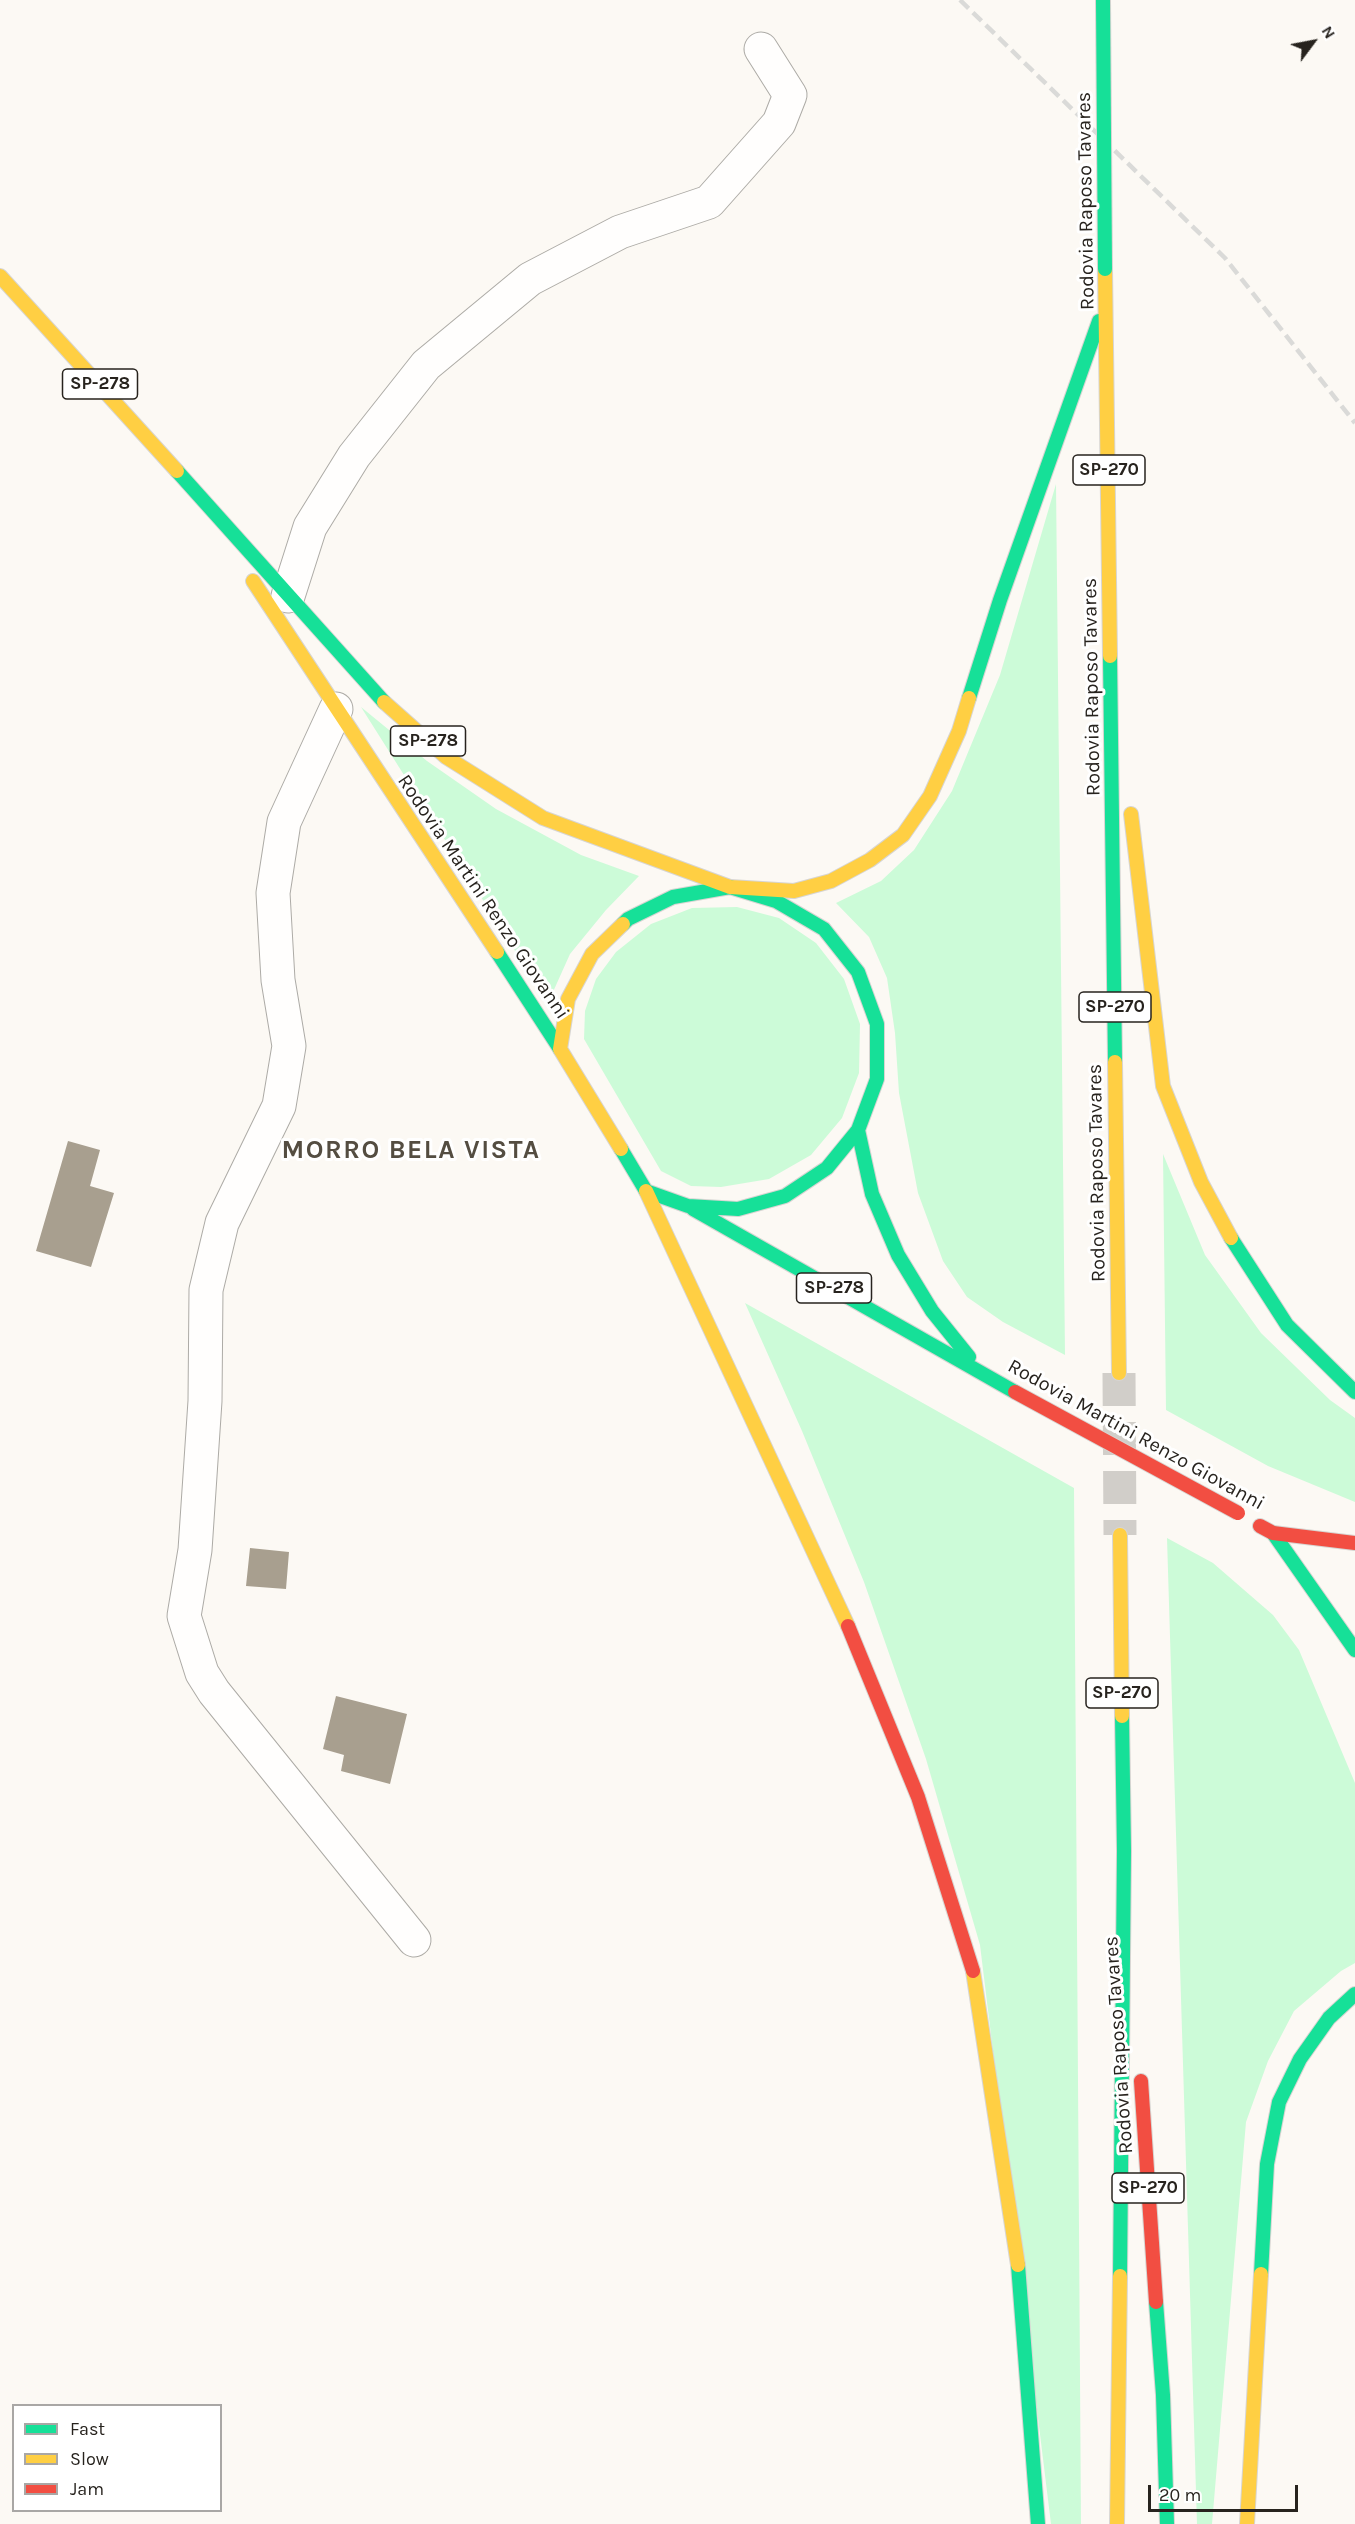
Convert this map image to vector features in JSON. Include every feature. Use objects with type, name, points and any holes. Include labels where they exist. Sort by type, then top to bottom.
[{"type":"main road","name":"Rodovia Raposo Tavares","points":[[1103,0],[1119,1373]]},
{"type":"main road","name":"Rodovia Martini Renzo Giovanni","points":[[0,276],[374,693],[447,757],[543,818],[730,887]]},
{"type":"main road","points":[[560,1049],[568,999],[592,954],[628,919],[673,897],[730,887],[794,891],[831,881],[870,860],[903,835],[930,796],[959,731],[1000,600],[1107,299]]},
{"type":"main road","name":"Rodovia Martini Renzo Giovanni","points":[[197,494],[560,1049],[646,1191],[858,1650],[918,1797],[975,1979],[1018,2265],[1038,2524]]},
{"type":"main road","points":[[1111,641],[1126,770]]},
{"type":"main road","points":[[1130,804],[1163,1086],[1167,1097],[1201,1182],[1233,1242],[1287,1324],[1355,1392]]},
{"type":"main road","points":[[646,1191],[688,1206],[738,1209],[785,1196],[827,1168],[858,1130],[877,1078],[877,1024],[858,972],[824,929],[776,901],[730,887]]},
{"type":"main road","name":"Rodovia Martini Renzo Giovanni","points":[[858,1130],[872,1194],[898,1255],[932,1311],[980,1371]]},
{"type":"main road","name":"Rodovia Martini Renzo Giovanni","points":[[688,1206],[1016,1392],[1273,1533],[1355,1543]]},
{"type":"main road","name":"Rodovia Martini Renzo Giovanni","points":[[1273,1533],[1355,1650]]},
{"type":"main road","name":"Rodovia Raposo Tavares","points":[[1118,2524],[1124,1851],[1120,1535]]},
{"type":"main road","name":"Rodovia Raposo Tavares","points":[[1124,1851],[1136,2017]]},
{"type":"main road","points":[[1247,2524],[1267,2164],[1279,2102],[1300,2059],[1329,2018],[1355,1994]]},
{"type":"main road","name":"Rodovia Raposo Tavares","points":[[1140,2064],[1163,2395],[1167,2524]]},
{"type":"street","points":[[288,596],[310,527],[354,456],[426,365],[530,279],[620,232],[709,202],[779,123],[790,95],[761,49]]},
{"type":"street","points":[[336,709],[284,822],[273,893],[278,980],[289,1046],[279,1106],[222,1223],[206,1290],[205,1401],[195,1550],[184,1616],[202,1672],[214,1692],[414,1940]]},
{"type":"green space","points":[[1056,484],[1065,1355],[1003,1322],[967,1297],[943,1261],[918,1193],[899,1093],[895,1033],[887,978],[869,937],[836,903],[881,881],[914,850],[952,791],[1000,675]]},
{"type":"green space","points":[[361,707],[427,761],[496,809],[581,855],[639,876],[606,910],[570,954],[548,1003]]},
{"type":"green space","points":[[737,907],[779,918],[816,943],[844,979],[860,1024],[859,1073],[842,1118],[811,1155],[769,1179],[721,1187],[691,1186],[661,1171],[584,1039],[585,1011],[596,979],[616,952],[651,924],[692,908]]},
{"type":"green space","points":[[1163,1154],[1205,1255],[1261,1333],[1330,1400],[1355,1418],[1355,1502],[1268,1466],[1166,1410]]},
{"type":"green space","points":[[745,1303],[1074,1488],[1081,2524],[1051,2524],[980,1945],[926,1759],[864,1582],[802,1431]]},
{"type":"green space","points":[[1167,1538],[1213,1563],[1273,1615],[1299,1650],[1355,1783],[1355,1963],[1341,1971],[1294,2011],[1268,2061],[1246,2122],[1212,2524],[1197,2524]]},
{"type":"building","points":[[68,1141],[100,1150],[90,1186],[114,1193],[91,1267],[36,1251]]},
{"type":"building","points":[[250,1548],[289,1552],[286,1589],[246,1586]]},
{"type":"building","points":[[336,1696],[407,1714],[390,1784],[341,1771],[344,1755],[323,1749]]},
{"type":"tunnel","points":[[1119,1373],[1120,1535]]},
{"type":"railway","points":[[960,0],[1225,258],[1355,423]]},
{"type":"traffic: fast","points":[[1103,0],[1105,269]]},
{"type":"traffic: fast","points":[[969,698],[1000,600],[1099,321]]},
{"type":"traffic: fast","points":[[177,471],[384,702]]},
{"type":"traffic: fast","points":[[1110,656],[1115,1062]]},
{"type":"traffic: fast","points":[[621,1149],[646,1191],[688,1206],[738,1209],[785,1196],[827,1168],[858,1130],[877,1079],[877,1024],[858,972],[824,929],[776,901],[730,887]]},
{"type":"traffic: fast","points":[[623,924],[628,919],[673,897],[730,887]]},
{"type":"traffic: fast","points":[[497,952],[560,1049]]},
{"type":"traffic: fast","points":[[858,1130],[872,1194],[898,1255],[932,1311],[969,1357]]},
{"type":"traffic: fast","points":[[693,1209],[1015,1392]]},
{"type":"traffic: fast","points":[[1231,1238],[1287,1325],[1355,1392]]},
{"type":"traffic: fast","points":[[1273,1533],[1355,1650]]},
{"type":"traffic: fast","points":[[1120,2276],[1124,1851],[1122,1716]]},
{"type":"traffic: fast","points":[[1261,2274],[1267,2164],[1279,2102],[1300,2059],[1329,2018],[1355,1994]]},
{"type":"traffic: fast","points":[[1018,2265],[1038,2524]]},
{"type":"traffic: fast","points":[[1156,2302],[1163,2395],[1167,2524]]},
{"type":"traffic: slow","points":[[1105,269],[1110,656]]},
{"type":"traffic: slow","points":[[0,276],[177,471]]},
{"type":"traffic: slow","points":[[253,581],[497,952]]},
{"type":"traffic: slow","points":[[730,887],[794,891],[831,881],[870,860],[903,835],[930,796],[959,731],[969,698]]},
{"type":"traffic: slow","points":[[384,702],[446,757],[543,818],[730,887]]},
{"type":"traffic: slow","points":[[1131,814],[1163,1086],[1201,1182],[1231,1238]]},
{"type":"traffic: slow","points":[[621,1149],[560,1049],[568,999],[592,954],[623,924]]},
{"type":"traffic: slow","points":[[1115,1062],[1119,1373]]},
{"type":"traffic: slow","points":[[646,1191],[848,1626]]},
{"type":"traffic: slow","points":[[1120,1535],[1122,1716]]},
{"type":"traffic: slow","points":[[973,1971],[1018,2265]]},
{"type":"traffic: slow","points":[[1247,2524],[1261,2274]]},
{"type":"traffic: slow","points":[[1117,2524],[1120,2276]]},
{"type":"traffic: jam","points":[[1015,1392],[1238,1513]]},
{"type":"traffic: jam","points":[[1260,1526],[1273,1533],[1355,1543]]},
{"type":"traffic: jam","points":[[848,1626],[918,1797],[973,1971]]},
{"type":"traffic: jam","points":[[1141,2081],[1156,2302]]},
{"type":"district","name":"MORRO BELA VISTA","points":[[411,1151]]}]
